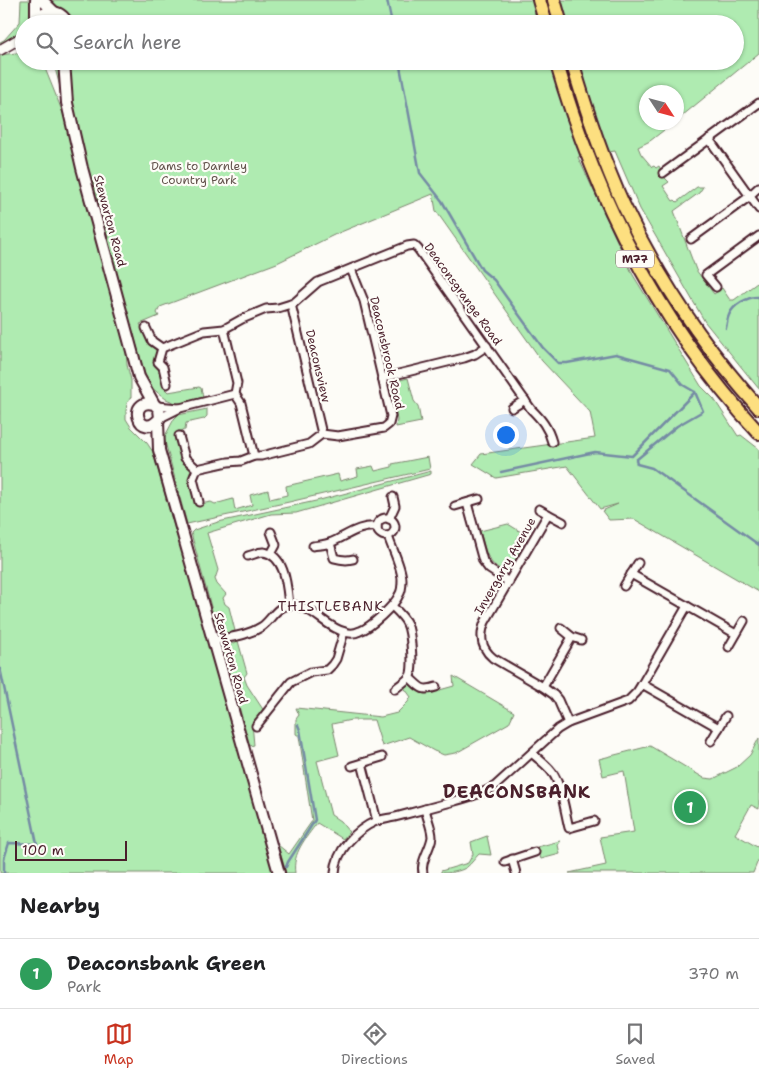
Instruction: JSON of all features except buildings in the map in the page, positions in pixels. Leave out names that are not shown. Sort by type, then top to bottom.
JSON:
[{"type":"highway","points":[[539,0],[543,15]]},
{"type":"highway","points":[[554,0],[558,15]]},
{"type":"highway","name":"M77","points":[[558,70],[587,157],[630,251],[664,310],[685,341],[759,433]]},
{"type":"highway","name":"M77","points":[[574,70],[580,92],[603,155],[649,255],[688,318],[759,408]]},
{"type":"main road","points":[[36,0],[36,15]]},
{"type":"main road","points":[[42,0],[54,12],[61,15]]},
{"type":"main road","points":[[43,15],[54,12]]},
{"type":"main road","name":"Stewarton Road","points":[[64,70],[67,103],[82,168],[139,377],[155,405]]},
{"type":"main road","name":"Stewarton Road","points":[[138,410],[139,377]]},
{"type":"main road","points":[[146,403],[155,405],[159,409],[159,419],[152,425],[145,425],[141,423],[138,417],[138,410],[146,403]]},
{"type":"main road","name":"Stewarton Road","points":[[159,419],[159,450]]},
{"type":"main road","name":"Stewarton Road","points":[[141,423],[159,450],[279,873]]},
{"type":"street","points":[[3,49],[15,42]]},
{"type":"street","points":[[663,173],[759,103]]},
{"type":"street","points":[[709,140],[759,209]]},
{"type":"street","points":[[690,239],[759,187]]},
{"type":"street","points":[[716,287],[706,275],[759,236]]},
{"type":"street","name":"Deaconsgrange Road","points":[[162,348],[204,331],[224,329],[242,319],[266,310],[294,303],[318,282],[407,246],[414,245],[531,409],[542,420],[549,431],[552,442]]},
{"type":"street","name":"Deaconsbrook Road","points":[[322,434],[338,436],[384,428],[389,424],[391,416],[364,301],[351,269]]},
{"type":"street","name":"Deaconsview","points":[[291,304],[322,434]]},
{"type":"street","points":[[146,328],[152,341],[162,348],[158,362],[164,367],[167,384]]},
{"type":"street","points":[[224,329],[236,383],[236,394],[241,403],[254,456]]},
{"type":"street","points":[[382,378],[470,356],[487,346]]},
{"type":"street","points":[[159,419],[180,408],[236,394]]},
{"type":"street","points":[[512,408],[525,400]]},
{"type":"street","points":[[155,405],[180,408]]},
{"type":"street","points":[[197,469],[241,461],[254,456],[309,444],[322,434]]},
{"type":"street","points":[[179,436],[185,458],[197,469]]},
{"type":"street","points":[[197,469],[193,479],[199,502]]},
{"type":"street","points":[[390,519],[395,506],[393,497]]},
{"type":"street","points":[[455,506],[479,499]]},
{"type":"street","points":[[467,503],[483,561],[489,569],[509,582]]},
{"type":"street","points":[[539,508],[548,514]]},
{"type":"street","name":"Invergarry Avenue","points":[[563,522],[548,514],[485,622],[482,630],[482,642],[488,654],[493,658],[554,695],[568,723]]},
{"type":"street","points":[[384,518],[390,519],[395,527],[394,533],[388,536],[380,534],[377,527],[384,518]]},
{"type":"street","points":[[312,546],[330,543],[357,529],[368,526],[377,527]]},
{"type":"street","points":[[271,532],[276,545],[271,554]]},
{"type":"street","points":[[213,641],[243,635],[260,627],[275,612],[289,605],[303,608],[344,632],[360,632],[392,606],[401,593],[402,579],[388,536]]},
{"type":"street","points":[[330,543],[334,558],[347,561],[354,559]]},
{"type":"street","points":[[248,556],[261,552],[271,554],[278,561],[283,570],[289,605]]},
{"type":"street","points":[[624,586],[638,563]]},
{"type":"street","points":[[631,574],[736,634]]},
{"type":"street","points":[[392,606],[407,624],[412,669],[409,677],[395,689]]},
{"type":"street","points":[[335,873],[338,859],[344,847],[352,836],[361,829],[377,821],[488,791],[558,729],[568,723],[628,701],[642,684],[686,606]]},
{"type":"street","points":[[729,647],[744,621]]},
{"type":"street","points":[[561,628],[572,637],[581,640]]},
{"type":"street","points":[[256,726],[291,682],[311,672],[327,670],[332,666],[344,632]]},
{"type":"street","points":[[543,687],[572,637]]},
{"type":"street","points":[[409,677],[421,688],[428,690],[436,687]]},
{"type":"street","points":[[642,684],[719,728]]},
{"type":"street","points":[[711,741],[726,716]]},
{"type":"street","points":[[532,753],[554,775],[569,828]]},
{"type":"street","points":[[352,766],[382,757]]},
{"type":"street","points":[[362,763],[377,821]]},
{"type":"street","points":[[423,873],[422,866],[432,839],[425,809]]},
{"type":"street","points":[[560,831],[594,821]]},
{"type":"street","points":[[516,873],[508,860],[535,852]]},
{"type":"green space","points":[[21,0],[31,0],[30,15],[20,15]]},
{"type":"green space","name":"Dams to Darnley Country Park","points":[[36,0],[759,0],[759,53],[744,65],[744,15],[40,15]]},
{"type":"green space","points":[[15,28],[15,36],[0,44]]},
{"type":"green space","points":[[15,53],[15,70],[46,70],[63,113],[81,174],[126,350],[131,380],[131,397],[127,403],[126,419],[153,452],[177,537],[181,538],[273,873],[0,873],[0,55]]},
{"type":"green space","name":"Dams to Darnley Country Park","points":[[55,70],[738,70],[684,114],[684,85],[639,85],[639,130],[664,130],[650,141],[638,147],[641,154],[652,167],[656,168],[659,166],[660,173],[669,182],[663,186],[673,201],[677,202],[697,187],[703,187],[699,193],[674,211],[696,270],[714,294],[722,288],[730,300],[734,300],[757,283],[759,285],[759,389],[705,322],[640,209],[615,151],[578,157],[633,275],[701,386],[714,399],[738,436],[741,435],[759,449],[759,592],[634,519],[609,520],[602,511],[618,504],[600,509],[567,466],[496,478],[473,464],[481,454],[595,438],[590,412],[542,361],[436,211],[433,194],[336,234],[277,263],[160,307],[157,313],[159,316],[140,324],[150,342],[158,350],[164,388],[168,392],[199,387],[203,397],[178,404],[166,399],[148,385],[129,318],[123,319]]},
{"type":"green space","points":[[408,378],[414,401],[418,406],[421,422],[396,427],[397,420],[390,384]]},
{"type":"green space","points":[[207,409],[207,416],[204,419],[186,423],[185,430],[178,431],[175,434],[181,459],[192,469],[189,483],[193,486],[196,504],[211,502],[215,504],[233,499],[235,510],[252,505],[250,495],[268,490],[270,499],[287,495],[286,486],[338,474],[340,481],[358,476],[357,469],[373,466],[375,471],[392,467],[392,464],[428,457],[430,469],[187,524],[164,438],[178,415]]},
{"type":"green space","points":[[431,471],[431,474],[296,513],[271,514],[207,533],[218,570],[215,579],[226,594],[223,598],[225,604],[229,607],[235,631],[226,633],[217,629],[191,533],[194,530],[218,522],[316,501]]},
{"type":"green space","points":[[508,524],[521,532],[514,546],[520,550],[511,568],[505,571],[494,565],[490,560],[480,531]]},
{"type":"green space","points":[[238,641],[247,673],[244,677],[264,711],[252,723],[254,745],[250,746],[224,653],[227,646]]},
{"type":"green space","points":[[453,676],[514,712],[509,723],[456,753],[444,755],[409,737],[382,746],[374,720],[351,720],[332,724],[339,755],[317,761],[331,815],[340,821],[349,832],[343,839],[317,823],[304,840],[298,852],[295,873],[286,873],[278,845],[289,854],[312,821],[299,736],[296,734],[296,719],[299,715],[296,708],[381,717],[397,713],[408,702],[411,697],[403,686],[405,684],[410,684],[425,694],[454,686]]},
{"type":"green space","points":[[759,738],[759,809],[751,805],[735,834],[759,848],[759,858],[753,873],[569,873],[606,865],[600,837],[634,832],[624,771],[603,776],[599,759],[650,746],[704,778],[713,779],[737,767],[750,755]]},
{"type":"green space","points":[[487,836],[491,855],[479,854],[464,869],[441,873],[441,871],[468,863],[473,854],[471,842]]},
{"type":"green space","points":[[560,841],[558,845],[560,854],[541,859],[537,847]]},
{"type":"waterway","points":[[387,0],[390,15]]},
{"type":"waterway","points":[[401,70],[420,173],[442,201],[482,270],[494,280],[543,348],[558,363],[616,354],[670,369],[683,385],[695,392],[703,411],[677,426],[636,460],[637,464],[652,468],[759,545]]},
{"type":"waterway","points":[[726,328],[728,317],[737,305],[746,300],[759,297]]},
{"type":"waterway","points":[[501,472],[595,452],[632,456],[695,392]]},
{"type":"waterway","points":[[0,668],[37,844],[9,843],[4,859],[4,873]]},
{"type":"waterway","points":[[286,867],[315,820],[298,725]]},
{"type":"place","name":"Deaconsbank Green","points":[[690,807]]},
{"type":"district","name":"THISTLEBANK","points":[[331,606]]},
{"type":"district","name":"DEACONSBANK","points":[[517,792]]}]
